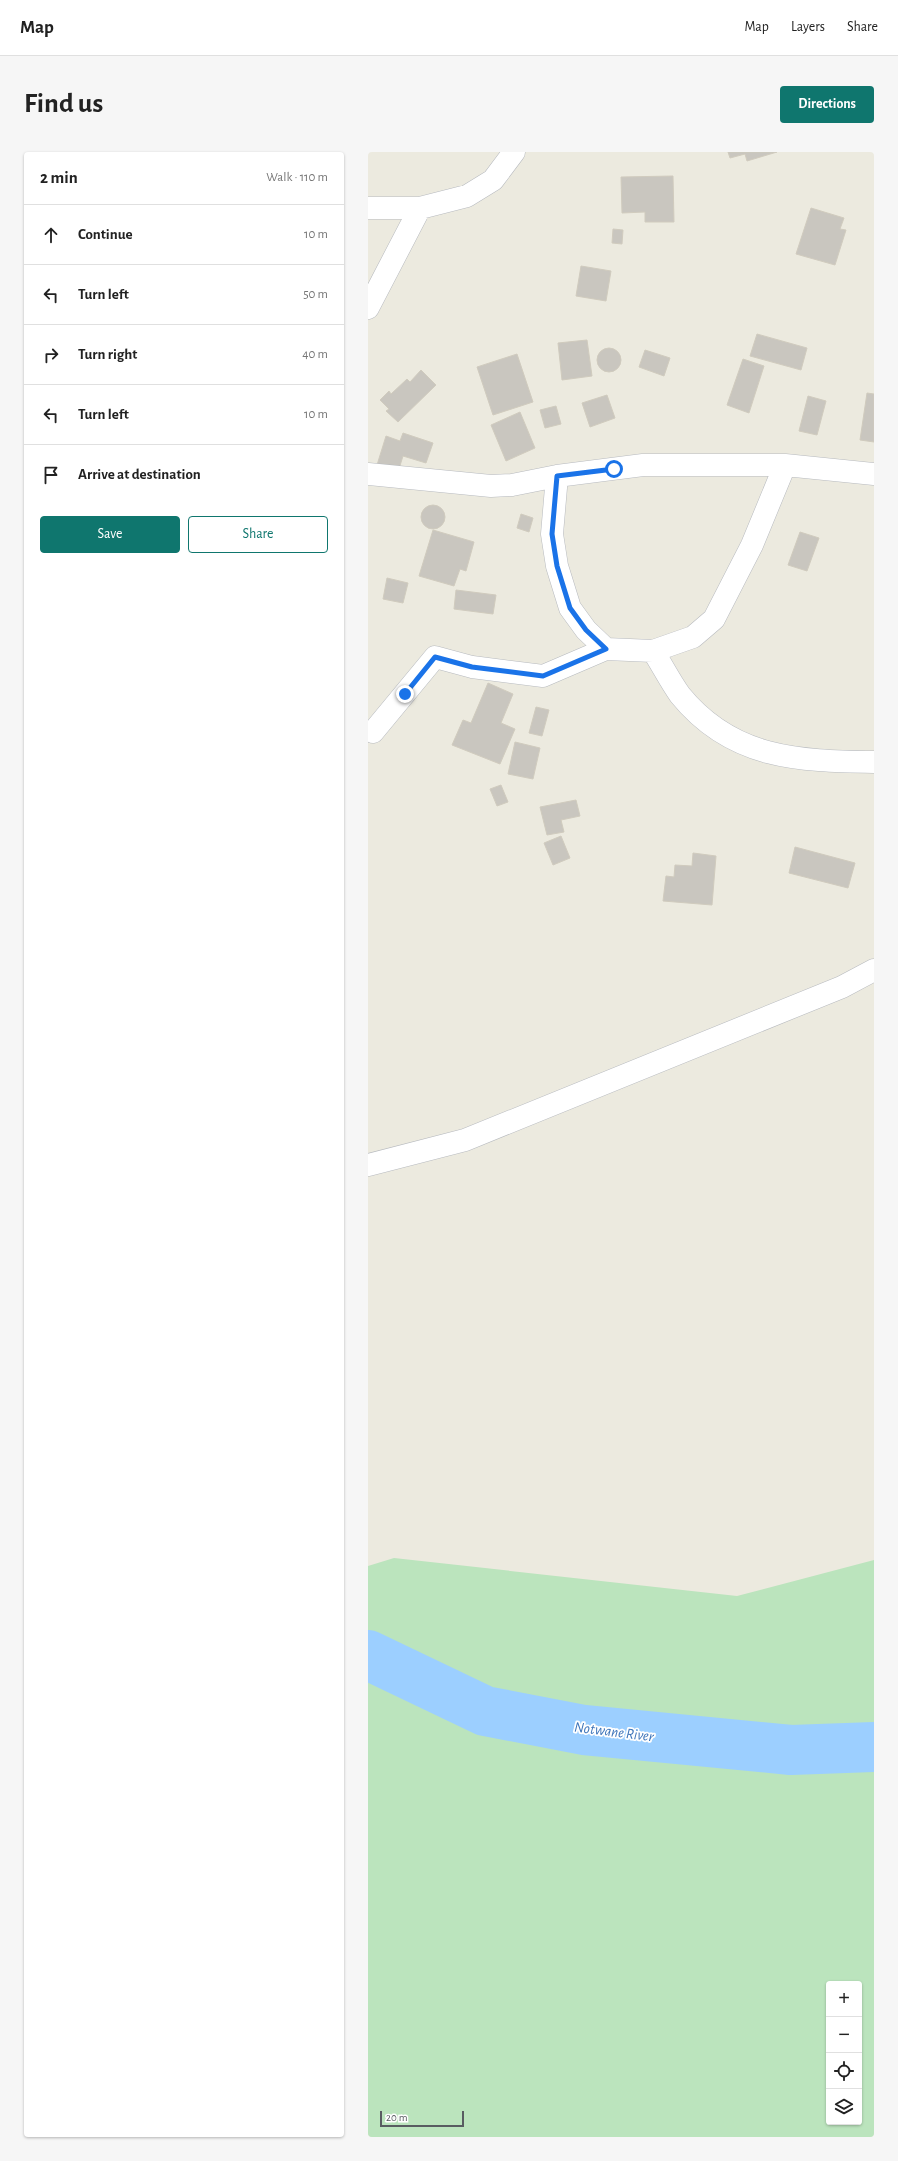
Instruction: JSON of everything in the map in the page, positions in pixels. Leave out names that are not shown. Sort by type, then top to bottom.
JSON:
[{"type":"street","points":[[368,208],[420,208],[467,196],[493,180],[514,152]]},
{"type":"street","points":[[368,308],[420,208]]},
{"type":"street","points":[[368,474],[491,486],[512,485],[557,476],[643,465],[785,465],[874,474]]},
{"type":"street","points":[[373,732],[435,657],[472,667],[543,676],[606,649],[653,651],[693,637],[714,619],[752,545],[785,465]]},
{"type":"street","points":[[557,476],[552,534],[557,566],[570,608],[586,630],[606,649]]},
{"type":"street","points":[[653,651],[680,695],[710,725],[749,748],[796,759],[874,762]]},
{"type":"street","points":[[368,1166],[465,1140],[820,996],[874,970]]},
{"type":"green space","points":[[394,1558],[737,1596],[874,1560],[874,2137],[368,2137],[368,1566]]},
{"type":"building","points":[[728,152],[777,152],[747,161],[745,154],[730,158]]},
{"type":"building","points":[[673,176],[674,222],[645,222],[645,212],[622,213],[621,177]]},
{"type":"building","points":[[811,208],[844,218],[840,229],[846,230],[835,265],[796,254]]},
{"type":"building","points":[[613,229],[623,230],[622,244],[612,243]]},
{"type":"building","points":[[581,266],[611,271],[606,301],[576,296]]},
{"type":"building","points":[[757,334],[807,348],[801,370],[750,356]]},
{"type":"building","points":[[587,340],[592,376],[562,380],[558,343]]},
{"type":"building","points":[[609,348],[614,349],[620,355],[620,365],[614,371],[609,372],[604,371],[598,365],[597,360],[598,355],[604,349]]},
{"type":"building","points":[[645,350],[670,358],[664,376],[639,367]]},
{"type":"building","points":[[517,354],[533,402],[493,415],[477,367]]},
{"type":"building","points":[[743,359],[764,366],[749,413],[727,405]]},
{"type":"building","points":[[421,370],[436,385],[398,422],[386,411],[389,409],[380,400],[389,391],[391,394],[407,379],[410,382]]},
{"type":"building","points":[[867,393],[874,394],[874,442],[860,440]]},
{"type":"building","points":[[607,395],[615,418],[590,427],[582,403]]},
{"type":"building","points":[[808,396],[826,401],[817,435],[799,431]]},
{"type":"building","points":[[556,406],[561,424],[545,428],[540,410]]},
{"type":"building","points":[[520,412],[535,448],[506,461],[491,425]]},
{"type":"building","points":[[403,433],[433,443],[426,463],[403,456],[398,472],[377,465],[386,436],[400,441]]},
{"type":"building","points":[[433,505],[441,509],[445,517],[441,525],[433,529],[425,525],[421,517],[425,509]]},
{"type":"building","points":[[521,514],[533,518],[529,532],[517,528]]},
{"type":"building","points":[[433,530],[474,542],[466,571],[460,569],[454,586],[419,576]]},
{"type":"building","points":[[800,532],[819,538],[807,571],[788,565]]},
{"type":"building","points":[[387,578],[408,583],[403,603],[383,599]]},
{"type":"building","points":[[456,590],[496,595],[493,614],[454,609]]},
{"type":"building","points":[[488,683],[513,694],[501,723],[515,729],[500,764],[452,745],[463,720],[471,723]]},
{"type":"building","points":[[536,707],[549,710],[542,736],[529,733]]},
{"type":"building","points":[[515,742],[540,748],[533,779],[508,774]]},
{"type":"building","points":[[501,785],[508,802],[497,806],[490,789]]},
{"type":"building","points":[[576,800],[580,816],[561,820],[564,832],[547,835],[540,807]]},
{"type":"building","points":[[561,836],[570,858],[553,865],[544,843]]},
{"type":"building","points":[[795,847],[855,863],[848,888],[789,873]]},
{"type":"building","points":[[693,853],[716,856],[712,905],[663,901],[666,876],[674,877],[675,865],[692,866]]},
{"type":"waterway","name":"Notwane River","points":[[368,1655],[485,1711],[584,1730],[791,1750],[874,1747]]},
{"type":"route","points":[[405,694],[435,657],[472,667],[543,676],[606,649],[586,630],[570,608],[557,566],[552,534],[557,476],[614,469]]}]
